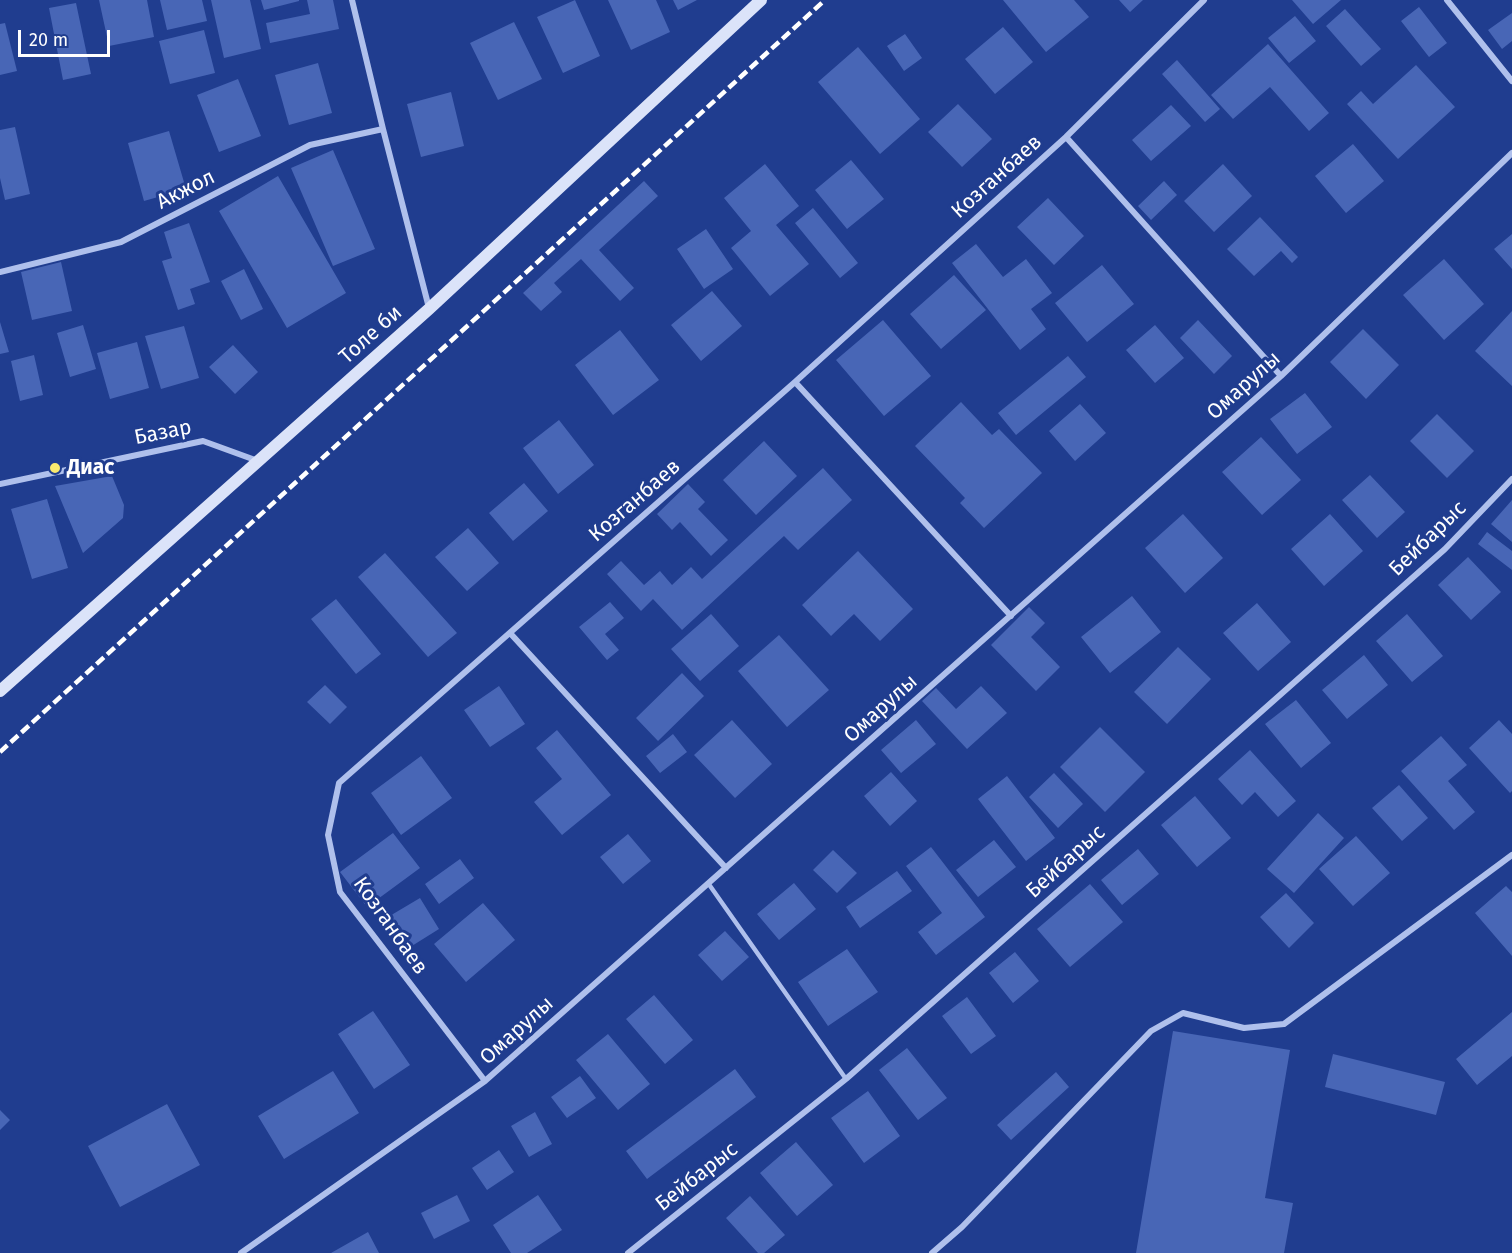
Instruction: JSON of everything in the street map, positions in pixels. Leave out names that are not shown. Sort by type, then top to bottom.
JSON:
[{"type":"main road","name":"Толе би","points":[[0,691],[429,309],[761,0]]},
{"type":"street","points":[[352,0],[382,129],[429,309]]},
{"type":"street","name":"Козганбаев","points":[[485,1082],[340,892],[328,835],[339,783],[795,382],[1066,137],[1204,0]]},
{"type":"street","points":[[1447,0],[1512,81]]},
{"type":"street","name":"Акжол","points":[[0,272],[121,242],[310,145],[382,129]]},
{"type":"street","points":[[1066,137],[1281,376]]},
{"type":"street","name":"Омарулы","points":[[241,1253],[485,1082],[1281,376],[1512,153]]},
{"type":"street","points":[[795,382],[1011,616]]},
{"type":"street","name":"Базар","points":[[0,484],[203,441],[260,461]]},
{"type":"street","name":"Бейбарыс","points":[[628,1253],[846,1079],[1444,549],[1512,479]]},
{"type":"street","points":[[510,633],[726,868]]},
{"type":"street","points":[[932,1253],[962,1227],[1151,1031],[1183,1013],[1244,1028],[1284,1024],[1512,855]]},
{"type":"lane","points":[[708,883],[846,1079]]},
{"type":"building","points":[[99,0],[147,0],[154,37],[109,46]]},
{"type":"building","points":[[160,0],[202,0],[207,21],[167,30]]},
{"type":"building","points":[[211,0],[250,0],[261,49],[224,58]]},
{"type":"building","points":[[261,0],[299,0],[299,1],[264,10]]},
{"type":"building","points":[[307,0],[333,0],[339,29],[270,43],[266,23],[310,14]]},
{"type":"building","points":[[575,0],[600,56],[563,73],[537,17]]},
{"type":"building","points":[[608,0],[656,0],[670,32],[631,50]]},
{"type":"building","points":[[673,0],[697,0],[678,10]]},
{"type":"building","points":[[1003,0],[1074,0],[1089,17],[1046,52]]},
{"type":"building","points":[[1119,0],[1143,0],[1130,12]]},
{"type":"building","points":[[1292,0],[1341,0],[1313,24]]},
{"type":"building","points":[[76,3],[91,74],[63,80],[49,8]]},
{"type":"building","points":[[1419,7],[1447,43],[1429,57],[1401,21]]},
{"type":"building","points":[[1345,9],[1381,49],[1361,66],[1326,26]]},
{"type":"building","points":[[1512,13],[1512,41],[1502,49],[1488,30]]},
{"type":"building","points":[[1295,16],[1316,41],[1289,63],[1268,38]]},
{"type":"building","points":[[514,22],[542,79],[498,100],[470,43]]},
{"type":"building","points":[[5,23],[17,71],[0,75],[0,24]]},
{"type":"building","points":[[1003,27],[1033,62],[995,94],[965,59]]},
{"type":"building","points":[[204,30],[215,73],[170,84],[159,41]]},
{"type":"building","points":[[905,34],[922,58],[904,71],[887,46]]},
{"type":"building","points":[[1268,44],[1329,113],[1309,131],[1270,87],[1233,119],[1211,95]]},
{"type":"building","points":[[858,47],[920,119],[880,154],[818,82]]},
{"type":"building","points":[[1177,60],[1220,109],[1205,122],[1162,74]]},
{"type":"building","points":[[318,63],[332,113],[289,125],[275,75]]},
{"type":"building","points":[[1416,65],[1455,107],[1398,159],[1347,104],[1361,91],[1373,104]]},
{"type":"building","points":[[238,79],[261,136],[219,152],[197,95]]},
{"type":"building","points":[[451,92],[464,146],[421,157],[407,104]]},
{"type":"building","points":[[958,104],[992,139],[962,167],[928,132]]},
{"type":"building","points":[[1171,105],[1191,126],[1151,161],[1132,140]]},
{"type":"building","points":[[15,127],[30,194],[5,200],[0,178],[0,130]]},
{"type":"building","points":[[169,131],[186,189],[144,201],[128,143]]},
{"type":"building","points":[[1353,144],[1384,181],[1346,213],[1315,176]]},
{"type":"building","points":[[333,150],[375,249],[333,266],[291,168]]},
{"type":"building","points":[[851,160],[884,199],[847,229],[815,190]]},
{"type":"building","points":[[765,164],[799,206],[776,225],[809,264],[770,296],[731,248],[751,231],[724,198]]},
{"type":"building","points":[[1223,164],[1252,196],[1214,232],[1184,201]]},
{"type":"building","points":[[278,176],[346,293],[287,328],[219,211]]},
{"type":"building","points":[[644,181],[658,196],[599,250],[634,288],[620,301],[581,259],[554,283],[562,292],[541,311],[523,293]]},
{"type":"building","points":[[1164,181],[1177,195],[1151,220],[1138,206]]},
{"type":"building","points":[[1048,198],[1084,236],[1054,265],[1017,227]]},
{"type":"building","points":[[813,208],[858,263],[840,278],[795,223]]},
{"type":"building","points":[[1260,217],[1298,257],[1292,263],[1281,251],[1254,276],[1227,249]]},
{"type":"building","points":[[189,223],[210,282],[190,289],[195,304],[178,310],[162,261],[172,258],[164,232]]},
{"type":"building","points":[[706,229],[733,269],[704,289],[677,249]]},
{"type":"building","points":[[1512,234],[1512,269],[1494,249]]},
{"type":"building","points":[[976,244],[1003,277],[1026,259],[1052,293],[1031,309],[1046,329],[1020,350],[952,263]]},
{"type":"building","points":[[1444,259],[1484,304],[1444,340],[1403,295]]},
{"type":"building","points":[[61,262],[72,311],[32,320],[21,272]]},
{"type":"building","points":[[1102,265],[1134,304],[1087,342],[1055,303]]},
{"type":"building","points":[[244,269],[263,309],[241,320],[221,281]]},
{"type":"building","points":[[954,275],[986,310],[941,349],[910,314]]},
{"type":"building","points":[[712,291],[742,326],[701,361],[671,325]]},
{"type":"building","points":[[1512,311],[1512,386],[1475,351]]},
{"type":"building","points":[[883,320],[931,376],[884,416],[836,360]]},
{"type":"building","points":[[1198,320],[1232,356],[1214,374],[1180,338]]},
{"type":"building","points":[[0,322],[9,352],[0,354]]},
{"type":"building","points":[[83,325],[96,369],[70,377],[57,333]]},
{"type":"building","points":[[1155,325],[1184,358],[1155,383],[1126,350]]},
{"type":"building","points":[[184,326],[199,378],[161,389],[145,336]]},
{"type":"building","points":[[1363,329],[1399,365],[1366,399],[1330,362]]},
{"type":"building","points":[[620,330],[659,380],[613,415],[575,365]]},
{"type":"building","points":[[137,342],[149,388],[110,399],[97,353]]},
{"type":"building","points":[[233,345],[258,372],[235,394],[209,367]]},
{"type":"building","points":[[34,355],[43,395],[20,401],[11,361]]},
{"type":"building","points":[[1068,356],[1086,377],[1016,435],[998,413]]},
{"type":"building","points":[[1305,393],[1332,427],[1297,454],[1270,419]]},
{"type":"building","points":[[961,402],[992,435],[999,429],[1042,473],[984,528],[960,503],[965,498],[915,446]]},
{"type":"building","points":[[1080,404],[1106,433],[1075,461],[1049,431]]},
{"type":"building","points":[[1437,414],[1474,451],[1447,478],[1410,441]]},
{"type":"building","points":[[559,420],[594,465],[558,494],[523,448]]},
{"type":"building","points":[[1261,437],[1301,480],[1262,515],[1222,472]]},
{"type":"building","points":[[764,441],[797,476],[756,515],[723,480]]},
{"type":"building","points":[[823,468],[852,500],[798,550],[784,536],[682,630],[653,599],[641,611],[607,574],[621,561],[644,585],[660,571],[672,585],[691,567],[702,579]]},
{"type":"building","points":[[1370,475],[1405,512],[1377,538],[1342,500]]},
{"type":"building","points":[[112,476],[124,505],[123,518],[83,553],[55,486]]},
{"type":"building","points":[[524,483],[548,511],[513,541],[489,513]]},
{"type":"building","points":[[688,484],[705,502],[698,509],[728,540],[711,556],[680,522],[672,530],[657,514]]},
{"type":"building","points":[[47,499],[68,568],[32,579],[11,509]]},
{"type":"building","points":[[1512,500],[1512,542],[1491,524]]},
{"type":"building","points":[[1183,514],[1223,558],[1185,593],[1145,548]]},
{"type":"building","points":[[1330,514],[1363,551],[1324,586],[1291,549]]},
{"type":"building","points":[[468,528],[499,563],[467,591],[435,557]]},
{"type":"building","points":[[1487,532],[1512,551],[1512,570],[1478,544]]},
{"type":"building","points":[[858,551],[913,609],[880,641],[854,614],[831,636],[802,605]]},
{"type":"building","points":[[385,553],[457,633],[428,657],[358,577]]},
{"type":"building","points":[[1468,557],[1501,592],[1471,620],[1438,585]]},
{"type":"building","points":[[1132,596],[1161,632],[1110,673],[1081,637]]},
{"type":"building","points":[[336,599],[381,654],[356,674],[311,619]]},
{"type":"building","points":[[610,602],[624,618],[605,634],[619,650],[607,660],[579,627]]},
{"type":"building","points":[[1257,603],[1291,642],[1258,671],[1223,633]]},
{"type":"building","points":[[1029,607],[1045,623],[1031,637],[1060,667],[1036,691],[991,645]]},
{"type":"building","points":[[711,614],[739,646],[700,681],[671,649]]},
{"type":"building","points":[[1407,614],[1443,656],[1412,682],[1376,641]]},
{"type":"building","points":[[779,635],[829,690],[787,727],[738,671]]},
{"type":"building","points":[[1178,647],[1211,679],[1167,724],[1134,692]]},
{"type":"building","points":[[1364,655],[1388,685],[1347,719],[1322,690]]},
{"type":"building","points":[[682,673],[704,696],[658,741],[636,718]]},
{"type":"building","points":[[325,685],[347,707],[330,724],[307,702]]},
{"type":"building","points":[[499,686],[525,724],[490,747],[464,710]]},
{"type":"building","points":[[981,686],[1007,713],[967,749],[922,701],[936,688],[956,709]]},
{"type":"building","points":[[1296,700],[1331,743],[1301,768],[1265,724]]},
{"type":"building","points":[[732,720],[772,764],[735,798],[694,755]]},
{"type":"building","points":[[916,720],[936,744],[901,773],[881,750]]},
{"type":"building","points":[[1499,720],[1512,734],[1512,791],[1510,793],[1469,748]]},
{"type":"building","points":[[1100,727],[1145,772],[1105,812],[1060,767]]},
{"type":"building","points":[[557,730],[611,795],[562,835],[534,802],[562,779],[536,748]]},
{"type":"building","points":[[673,734],[687,752],[660,773],[646,756]]},
{"type":"building","points":[[1441,736],[1467,765],[1448,781],[1475,812],[1454,830],[1401,771]]},
{"type":"building","points":[[1250,750],[1296,801],[1278,817],[1255,792],[1242,805],[1218,779]]},
{"type":"building","points":[[421,756],[452,798],[401,835],[371,793]]},
{"type":"building","points":[[891,772],[917,801],[890,826],[864,796]]},
{"type":"building","points":[[1054,773],[1083,804],[1058,828],[1029,797]]},
{"type":"building","points":[[1007,776],[1055,838],[1026,861],[978,799]]},
{"type":"building","points":[[1399,785],[1428,818],[1402,841],[1372,808]]},
{"type":"building","points":[[1195,796],[1231,838],[1197,867],[1161,825]]},
{"type":"building","points":[[1318,813],[1344,838],[1294,893],[1267,869]]},
{"type":"building","points":[[393,833],[420,868],[367,907],[340,872]]},
{"type":"building","points":[[628,834],[651,861],[623,884],[600,857]]},
{"type":"building","points":[[1356,836],[1390,873],[1353,906],[1319,869]]},
{"type":"building","points":[[994,840],[1016,867],[978,897],[956,870]]},
{"type":"building","points":[[931,847],[985,917],[936,955],[918,932],[942,913],[906,866]]},
{"type":"building","points":[[1138,849],[1159,874],[1122,905],[1101,880]]},
{"type":"building","points":[[833,850],[857,873],[837,893],[813,870]]},
{"type":"building","points":[[460,859],[474,878],[439,904],[425,884]]},
{"type":"building","points":[[897,871],[912,891],[860,928],[846,907]]},
{"type":"building","points":[[794,883],[816,909],[779,940],[757,914]]},
{"type":"building","points":[[1090,884],[1123,922],[1070,967],[1037,929]]},
{"type":"building","points":[[1506,886],[1512,892],[1512,956],[1475,913]]},
{"type":"building","points":[[1286,893],[1314,923],[1289,948],[1260,917]]},
{"type":"building","points":[[420,898],[439,929],[407,949],[388,917]]},
{"type":"building","points":[[483,903],[515,940],[466,982],[434,944]]},
{"type":"building","points":[[725,931],[749,957],[722,981],[698,955]]},
{"type":"building","points":[[847,949],[878,992],[828,1026],[798,982]]},
{"type":"building","points":[[1015,952],[1039,981],[1013,1003],[989,973]]},
{"type":"building","points":[[654,995],[693,1040],[665,1064],[626,1019]]},
{"type":"building","points":[[967,997],[996,1036],[971,1054],[942,1016]]},
{"type":"building","points":[[373,1011],[410,1065],[374,1089],[338,1034]]},
{"type":"building","points":[[1512,1012],[1512,1056],[1477,1085],[1456,1059]]},
{"type":"building","points":[[1173,1031],[1290,1050],[1265,1198],[1293,1203],[1284,1253],[1136,1253]]},
{"type":"building","points":[[608,1034],[650,1084],[618,1110],[576,1060]]},
{"type":"building","points":[[907,1048],[947,1098],[918,1120],[879,1070]]},
{"type":"building","points":[[1333,1054],[1445,1082],[1436,1115],[1325,1087]]},
{"type":"building","points":[[735,1069],[756,1097],[647,1179],[626,1151]]},
{"type":"building","points":[[333,1071],[359,1113],[284,1159],[258,1116]]},
{"type":"building","points":[[1056,1072],[1069,1087],[1011,1140],[997,1125]]},
{"type":"building","points":[[580,1076],[596,1098],[567,1118],[551,1097]]},
{"type":"building","points":[[868,1091],[900,1136],[864,1163],[831,1118]]},
{"type":"building","points":[[167,1104],[200,1165],[120,1207],[88,1146]]},
{"type":"building","points":[[0,1110],[10,1120],[0,1130]]},
{"type":"building","points":[[535,1112],[552,1144],[529,1157],[511,1126]]},
{"type":"building","points":[[796,1142],[833,1185],[797,1216],[760,1173]]},
{"type":"building","points":[[499,1150],[514,1172],[487,1190],[472,1168]]},
{"type":"building","points":[[457,1195],[470,1221],[434,1239],[421,1213]]},
{"type":"building","points":[[538,1195],[562,1230],[527,1253],[511,1253],[493,1225]]},
{"type":"building","points":[[750,1196],[785,1235],[764,1253],[758,1253],[726,1218]]},
{"type":"building","points":[[368,1232],[379,1253],[331,1253]]},
{"type":"railway","points":[[0,752],[825,0]]},
{"type":"place","name":"Диас","points":[[55,468]]}]
